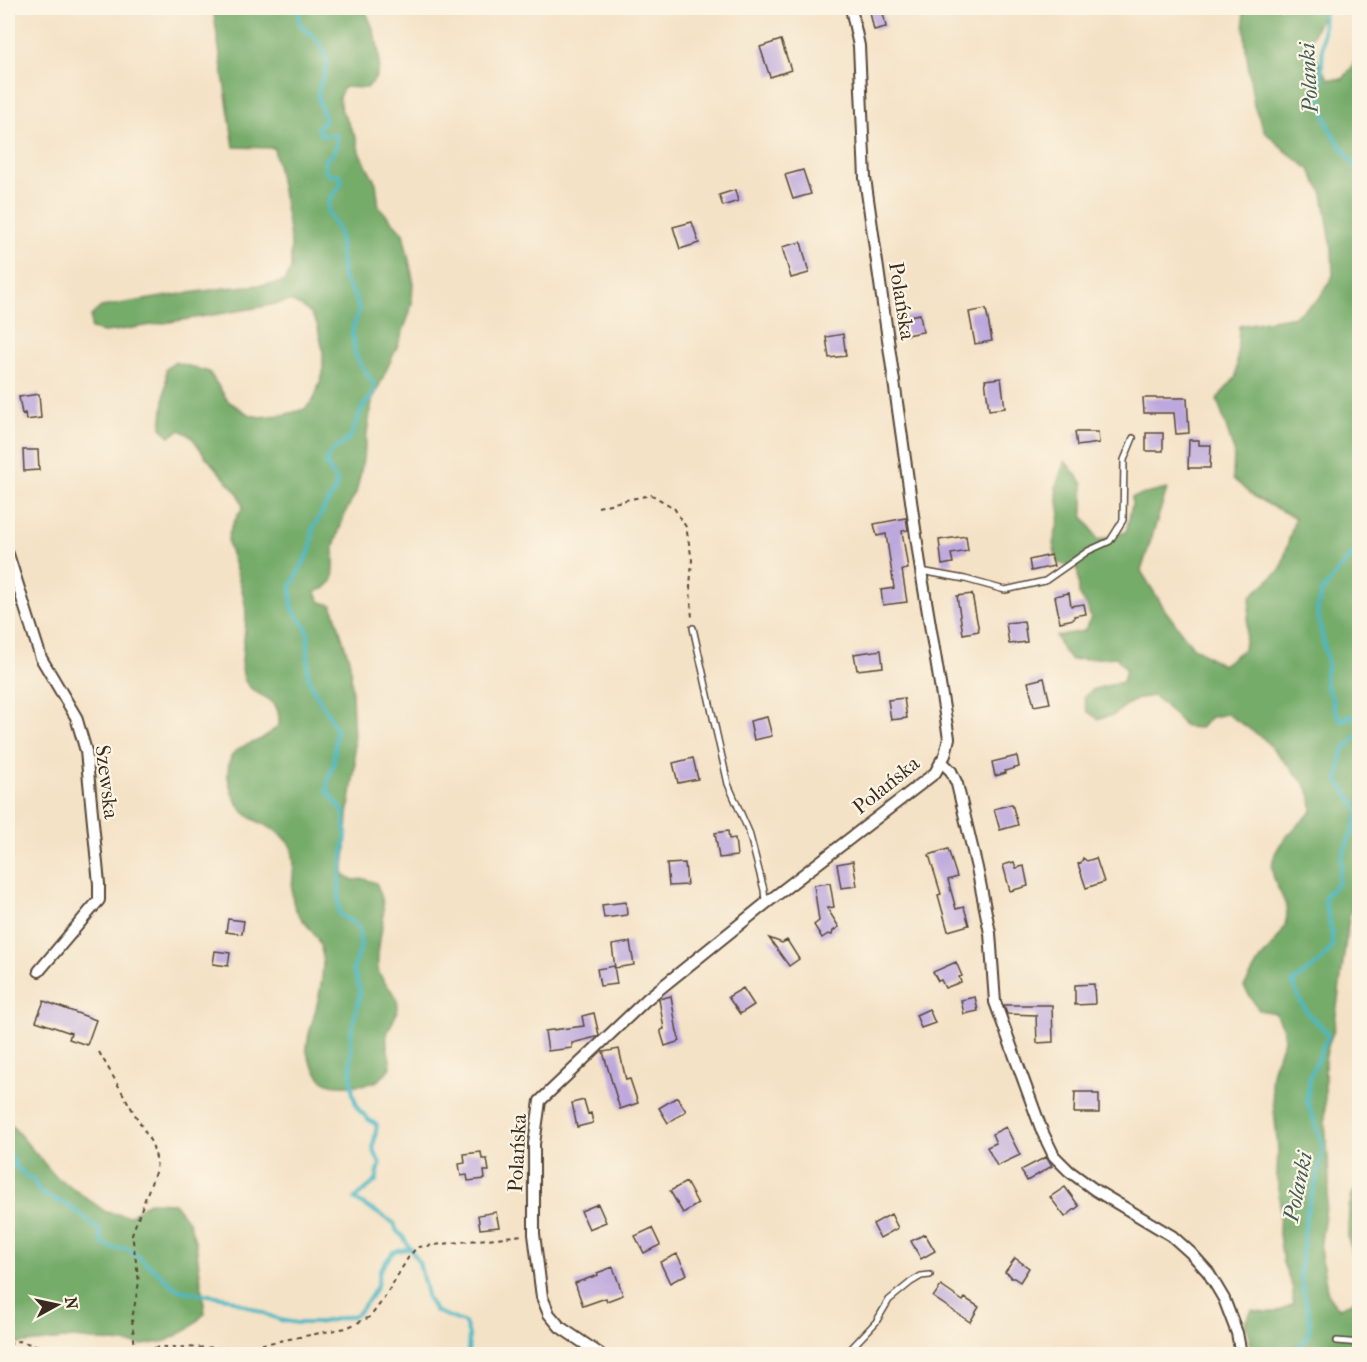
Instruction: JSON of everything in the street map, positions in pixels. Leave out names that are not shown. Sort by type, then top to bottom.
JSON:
[{"type":"street","name":"Polańska","points":[[600,1354],[560,1327],[549,1314],[542,1297],[534,1234],[534,1144],[540,1101],[647,999],[765,904],[935,773],[945,755],[948,738],[921,571],[865,178],[859,46],[851,8]]},
{"type":"street","name":"Szewska","points":[[8,554],[41,658],[76,717],[86,751],[99,884],[99,900],[39,971]]},
{"type":"street","points":[[941,762],[951,771],[957,784],[978,868],[990,933],[995,1002],[1042,1131],[1054,1155],[1069,1171],[1095,1190],[1172,1236],[1191,1253],[1208,1272],[1224,1299],[1237,1334],[1240,1354]]},
{"type":"lane","points":[[921,571],[965,579],[1005,590],[1044,580],[1088,551],[1110,541],[1123,520],[1124,460],[1133,438]]},
{"type":"lane","points":[[693,628],[728,784],[749,832],[764,890],[765,904]]},
{"type":"lane","points":[[846,1354],[876,1322],[889,1300],[911,1282],[921,1276],[930,1275]]},
{"type":"lane","points":[[1337,1341],[1359,1343]]},
{"type":"path","points":[[598,507],[652,495],[674,508],[686,527],[692,560],[690,587],[693,628]]},
{"type":"path","points":[[99,1052],[152,1144],[157,1161],[156,1170],[132,1234],[138,1282],[132,1319],[135,1349]]},
{"type":"path","points":[[100,1354],[164,1347],[243,1348],[346,1328],[370,1317],[417,1247],[534,1234]]},
{"type":"path","points":[[8,1345],[18,1341],[66,1354]]},
{"type":"green space","points":[[213,8],[364,8],[377,42],[378,69],[375,78],[367,88],[344,87],[339,97],[341,109],[357,140],[359,152],[376,183],[379,207],[403,233],[413,279],[409,315],[372,401],[356,493],[345,513],[334,546],[333,580],[325,588],[315,592],[321,602],[332,605],[351,671],[355,766],[343,874],[353,880],[365,879],[376,883],[381,894],[383,915],[378,969],[398,1005],[398,1010],[388,1030],[387,1047],[391,1067],[380,1079],[366,1084],[329,1084],[317,1074],[310,1060],[307,1043],[322,976],[321,947],[293,902],[294,863],[288,841],[245,813],[232,793],[229,782],[231,756],[238,749],[264,737],[279,725],[279,714],[276,707],[267,698],[255,692],[245,681],[243,675],[246,610],[228,540],[243,507],[239,495],[191,436],[180,430],[170,436],[161,428],[166,369],[175,362],[209,372],[228,401],[248,414],[259,417],[283,415],[305,409],[314,399],[323,374],[323,350],[317,324],[311,314],[290,301],[115,331],[103,332],[91,329],[91,316],[101,307],[225,288],[274,284],[285,281],[291,269],[291,244],[274,148],[234,147]]},
{"type":"green space","points":[[1243,8],[1328,8],[1316,27],[1312,43],[1320,65],[1329,79],[1343,79],[1352,67],[1357,54],[1360,53],[1360,606],[1358,611],[1360,619],[1360,886],[1349,917],[1334,1030],[1325,1061],[1325,1124],[1329,1186],[1320,1249],[1328,1296],[1339,1308],[1352,1303],[1359,1290],[1359,1349],[1318,1350],[1305,1354],[1253,1354],[1245,1322],[1252,1310],[1273,1312],[1293,1304],[1293,1289],[1283,1263],[1279,1234],[1278,1149],[1271,1079],[1284,1040],[1282,1025],[1275,1013],[1259,1010],[1244,987],[1285,925],[1287,914],[1285,905],[1272,869],[1274,858],[1283,841],[1312,811],[1311,796],[1304,783],[1263,738],[1227,714],[1211,717],[1200,728],[1186,727],[1154,696],[1140,698],[1126,705],[1114,715],[1098,719],[1087,711],[1084,697],[1094,689],[1123,682],[1126,669],[1116,657],[1071,660],[1062,649],[1056,636],[1084,631],[1091,619],[1087,606],[1079,594],[1078,569],[1058,563],[1053,544],[1060,515],[1056,487],[1065,461],[1083,484],[1083,515],[1098,540],[1126,532],[1132,497],[1167,489],[1141,571],[1165,610],[1192,646],[1222,665],[1244,649],[1251,596],[1281,569],[1295,518],[1256,498],[1233,479],[1234,451],[1217,399],[1236,377],[1239,326],[1295,316],[1318,300],[1333,276],[1332,249],[1323,194],[1309,169],[1265,132],[1254,106]]},
{"type":"green space","points":[[8,1121],[54,1175],[106,1212],[129,1216],[149,1202],[174,1203],[189,1222],[196,1244],[205,1313],[189,1329],[166,1341],[143,1345],[73,1338],[8,1345]]},
{"type":"green space","points":[[1359,1183],[1359,1290],[1356,1263],[1348,1236],[1349,1208],[1352,1195]]},
{"type":"building","points":[[869,8],[882,8],[886,27],[874,30]]},
{"type":"building","points":[[781,40],[791,70],[770,77],[760,47]]},
{"type":"building","points":[[803,170],[811,194],[793,199],[785,175]]},
{"type":"building","points":[[735,190],[738,201],[723,206],[719,195]]},
{"type":"building","points":[[692,222],[699,243],[680,249],[673,227]]},
{"type":"building","points":[[801,242],[809,273],[791,278],[782,247]]},
{"type":"building","points":[[986,309],[992,341],[975,344],[969,312]]},
{"type":"building","points":[[920,314],[923,332],[906,335],[904,317]]},
{"type":"building","points":[[843,334],[846,356],[829,358],[826,337]]},
{"type":"building","points":[[1001,378],[1005,408],[989,410],[985,380]]},
{"type":"building","points":[[39,394],[41,418],[26,420],[25,413],[22,414],[19,397]]},
{"type":"building","points":[[1143,398],[1187,398],[1189,433],[1176,434],[1174,413],[1144,413]]},
{"type":"building","points":[[1075,432],[1098,432],[1099,443],[1077,446]]},
{"type":"building","points":[[1146,433],[1163,433],[1163,451],[1146,451]]},
{"type":"building","points":[[1189,440],[1199,440],[1199,445],[1211,445],[1210,468],[1188,468]]},
{"type":"building","points":[[23,450],[38,450],[39,470],[24,471]]},
{"type":"building","points":[[906,518],[908,530],[902,531],[908,569],[902,570],[907,602],[883,605],[881,590],[894,588],[886,534],[877,536],[874,524]]},
{"type":"building","points":[[966,536],[968,551],[951,554],[953,563],[942,565],[939,540]]},
{"type":"building","points":[[1051,555],[1054,566],[1031,571],[1029,560]]},
{"type":"building","points":[[1069,593],[1071,606],[1084,604],[1086,614],[1060,622],[1055,596]]},
{"type":"building","points":[[972,594],[979,631],[963,634],[957,596]]},
{"type":"building","points":[[1024,621],[1027,642],[1009,644],[1006,623]]},
{"type":"building","points":[[881,650],[883,667],[857,670],[854,654]]},
{"type":"building","points":[[1044,678],[1050,703],[1034,706],[1028,682]]},
{"type":"building","points":[[904,698],[907,718],[891,720],[888,700]]},
{"type":"building","points":[[767,717],[772,736],[754,740],[750,721]]},
{"type":"building","points":[[1017,756],[1019,767],[995,776],[992,762]]},
{"type":"building","points":[[693,758],[698,779],[678,783],[673,763]]},
{"type":"building","points":[[1012,804],[1018,825],[1000,830],[994,809]]},
{"type":"building","points":[[728,831],[729,839],[735,838],[737,856],[719,858],[715,833]]},
{"type":"building","points":[[948,849],[957,877],[948,880],[956,909],[964,907],[969,925],[948,931],[938,895],[941,894],[929,855]]},
{"type":"building","points":[[1083,858],[1087,861],[1096,858],[1104,882],[1086,888],[1078,864]]},
{"type":"building","points":[[853,861],[857,886],[841,888],[837,864]]},
{"type":"building","points":[[1014,862],[1016,868],[1024,866],[1028,886],[1010,891],[1003,865]]},
{"type":"building","points":[[685,863],[687,885],[669,886],[667,864]]},
{"type":"building","points":[[830,883],[834,907],[827,908],[839,927],[833,931],[832,935],[828,934],[822,938],[814,925],[819,921],[814,885]]},
{"type":"building","points":[[626,902],[627,915],[604,918],[602,905]]},
{"type":"building","points":[[228,919],[244,921],[242,934],[226,932]]},
{"type":"building","points":[[769,938],[782,943],[787,940],[799,959],[789,966]]},
{"type":"building","points":[[630,942],[634,965],[615,968],[612,945]]},
{"type":"building","points":[[215,951],[230,953],[228,966],[213,964]]},
{"type":"building","points":[[956,962],[962,976],[959,977],[961,982],[945,988],[933,972]]},
{"type":"building","points":[[614,966],[617,984],[600,986],[597,969]]},
{"type":"building","points":[[1094,984],[1095,1004],[1075,1005],[1075,985]]},
{"type":"building","points":[[743,988],[754,1005],[740,1014],[728,997]]},
{"type":"building","points":[[671,996],[680,1041],[665,1046],[661,1033],[664,1029],[659,999]]},
{"type":"building","points":[[975,997],[978,1011],[964,1014],[961,1000]]},
{"type":"building","points":[[44,1001],[96,1020],[87,1045],[69,1039],[71,1033],[36,1021]]},
{"type":"building","points":[[1004,1005],[1052,1005],[1053,1042],[1037,1043],[1036,1015],[1007,1014]]},
{"type":"building","points":[[929,1009],[935,1023],[921,1028],[916,1015]]},
{"type":"building","points":[[594,1013],[599,1035],[572,1043],[572,1048],[548,1051],[545,1031],[584,1026],[582,1016]]},
{"type":"building","points":[[619,1049],[626,1080],[630,1079],[638,1103],[620,1109],[603,1052]]},
{"type":"building","points":[[1075,1092],[1099,1094],[1099,1113],[1074,1113]]},
{"type":"building","points":[[677,1097],[686,1111],[668,1123],[659,1108]]},
{"type":"building","points":[[584,1100],[593,1123],[577,1127],[572,1103]]},
{"type":"building","points":[[1006,1127],[1020,1155],[997,1166],[987,1147],[996,1143],[992,1134]]},
{"type":"building","points":[[481,1152],[482,1159],[487,1159],[489,1171],[484,1171],[485,1179],[468,1181],[467,1175],[461,1176],[459,1164],[465,1163],[464,1154]]},
{"type":"building","points":[[1046,1157],[1052,1166],[1027,1181],[1021,1170]]},
{"type":"building","points":[[686,1182],[698,1204],[683,1213],[670,1191]]},
{"type":"building","points":[[1065,1187],[1079,1206],[1065,1217],[1050,1197]]},
{"type":"building","points":[[598,1204],[606,1222],[589,1229],[581,1211]]},
{"type":"building","points":[[496,1212],[499,1227],[480,1229],[478,1215]]},
{"type":"building","points":[[891,1214],[898,1228],[880,1238],[873,1224]]},
{"type":"building","points":[[652,1228],[660,1245],[644,1253],[635,1236]]},
{"type":"building","points":[[925,1234],[935,1251],[921,1259],[911,1241]]},
{"type":"building","points":[[677,1254],[687,1274],[670,1283],[660,1262]]},
{"type":"building","points":[[1015,1258],[1029,1268],[1020,1282],[1005,1272]]},
{"type":"building","points":[[613,1267],[623,1295],[583,1306],[575,1283]]},
{"type":"building","points":[[941,1286],[963,1301],[965,1298],[979,1307],[970,1322],[933,1297]]},
{"type":"waterway","points":[[303,8],[299,15],[300,24],[320,44],[327,60],[318,94],[324,121],[318,127],[321,135],[336,135],[337,143],[332,155],[325,160],[325,170],[331,176],[338,174],[341,176],[341,184],[329,201],[328,212],[339,232],[343,278],[356,298],[359,310],[352,331],[356,357],[375,386],[350,438],[329,454],[326,464],[337,481],[335,490],[313,528],[311,549],[291,586],[292,608],[306,627],[308,635],[308,678],[336,731],[334,762],[328,779],[327,791],[344,812],[346,835],[339,885],[339,914],[355,924],[359,930],[361,947],[353,969],[360,991],[351,1033],[351,1076],[353,1095],[358,1109],[377,1125],[373,1148],[380,1164],[376,1181],[354,1199],[394,1223],[419,1262],[428,1299],[435,1311],[465,1323],[469,1335],[468,1354]]},
{"type":"waterway","name":"Polanki","points":[[1324,8],[1321,91],[1323,107],[1329,128],[1360,174]]},
{"type":"waterway","name":"Polanki","points":[[1360,544],[1321,593],[1317,610],[1328,665],[1325,676],[1326,686],[1335,710],[1341,720],[1352,716],[1360,721]]},
{"type":"waterway","name":"Polanki","points":[[1360,732],[1343,751],[1338,781],[1360,811]]},
{"type":"waterway","name":"Polanki","points":[[1292,1354],[1308,1337],[1310,1321],[1300,1273],[1307,1209],[1317,1179],[1323,1145],[1307,1101],[1310,1077],[1328,1036],[1303,1006],[1293,982],[1318,964],[1332,947],[1332,931],[1325,904],[1326,895],[1338,883],[1342,857],[1360,813]]},
{"type":"waterway","points":[[8,1149],[16,1166],[26,1176],[33,1179],[40,1193],[66,1204],[80,1214],[99,1230],[103,1244],[114,1249],[127,1248],[174,1287],[183,1291],[228,1298],[280,1320],[317,1323],[356,1315],[370,1298],[377,1286],[380,1270],[393,1252],[411,1248]]}]
